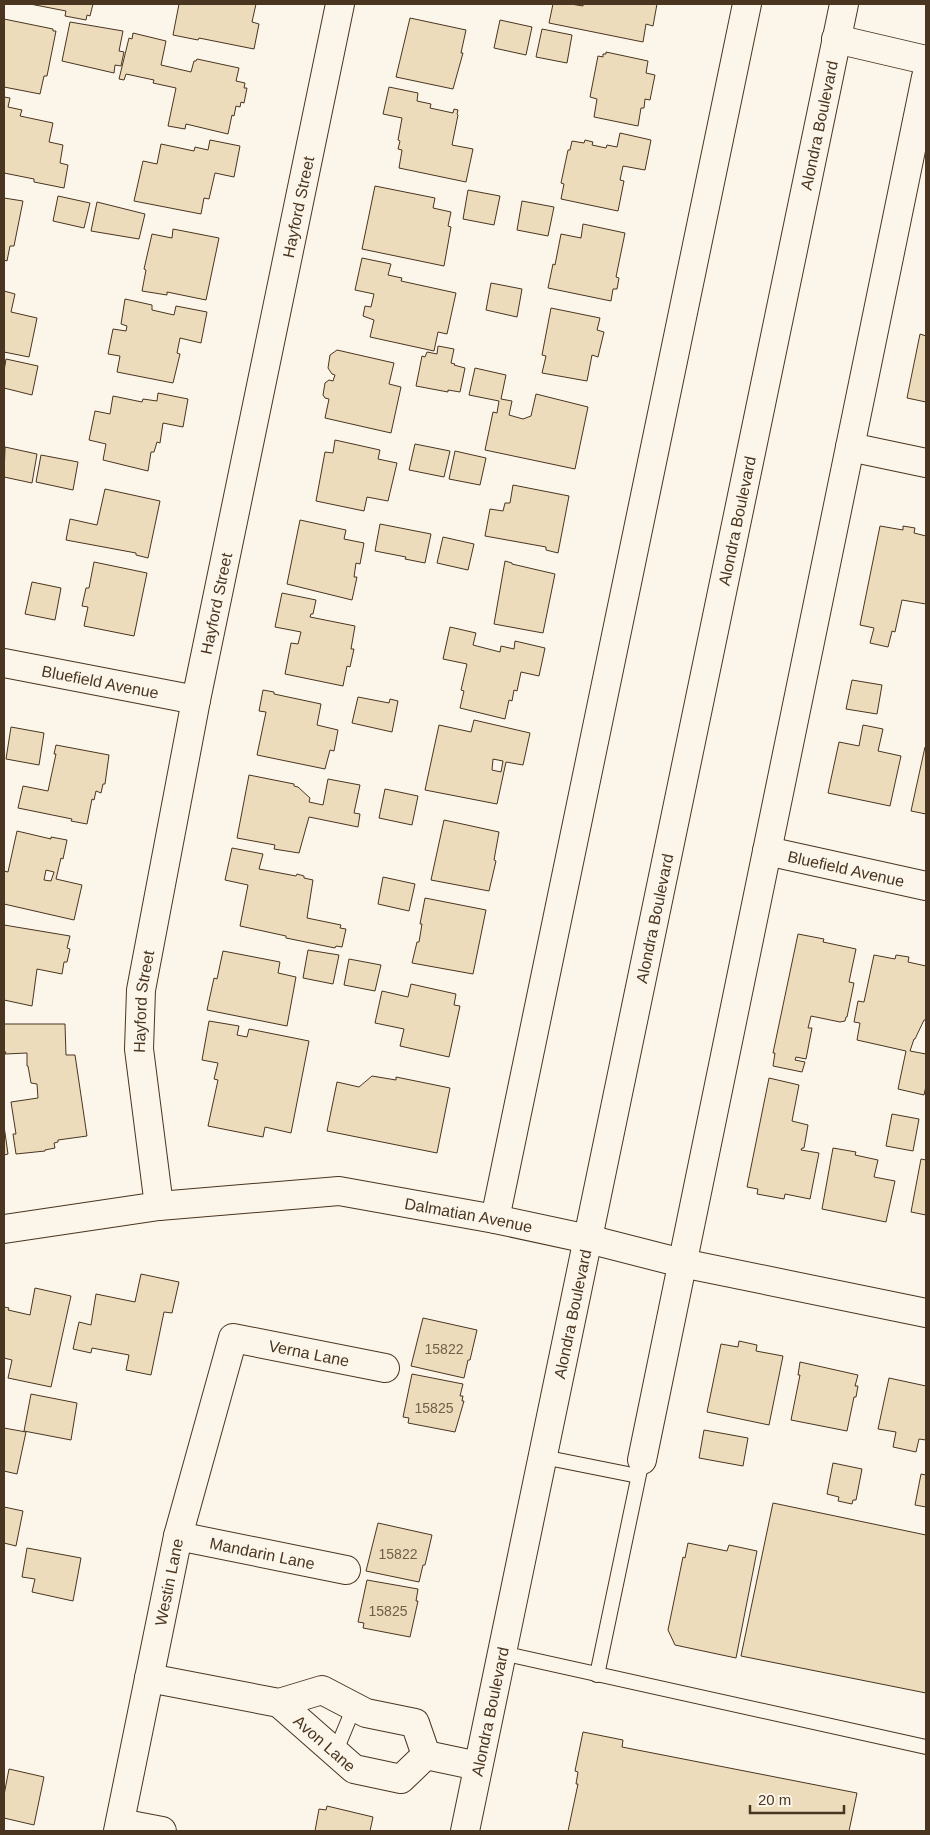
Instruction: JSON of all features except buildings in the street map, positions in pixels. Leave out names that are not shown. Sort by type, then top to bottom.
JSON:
[{"type":"street","name":"Hayford Street","points":[[159,1206],[139,1050],[141,990],[196,700],[340,4]]},
{"type":"street","points":[[495,1219],[747,4]]},
{"type":"street","name":"Alondra Boulevard","points":[[465,1831],[844,4]]},
{"type":"street","points":[[836,39],[926,60]]},
{"type":"street","points":[[640,1468],[926,77]]},
{"type":"street","points":[[850,447],[926,463]]},
{"type":"street","name":"Bluefield Avenue","points":[[4,664],[196,700]]},
{"type":"street","name":"Bluefield Avenue","points":[[767,851],[926,886]]},
{"type":"street","name":"Dalmatian Avenue","points":[[4,1229],[159,1206],[339,1191],[495,1219],[588,1239],[682,1263],[926,1313]]},
{"type":"street","name":"Verna Lane","points":[[233,1338],[385,1368]]},
{"type":"street","name":"Westin Lane","points":[[119,1827],[178,1536],[233,1338]]},
{"type":"street","name":"Mandarin Lane","points":[[178,1536],[346,1570]]},
{"type":"street","name":"Avon Lane","points":[[150,1678],[279,1703],[322,1690],[366,1713],[415,1723],[426,1755],[401,1779],[354,1770],[279,1703]]},
{"type":"street","points":[[426,1755],[478,1766]]},
{"type":"street","points":[[119,1827],[162,1831]]},
{"type":"lane","points":[[542,1457],[640,1468],[597,1674]]},
{"type":"lane","points":[[502,1653],[926,1747]]},
{"type":"lane","points":[[335,1753],[354,1707]]}]
